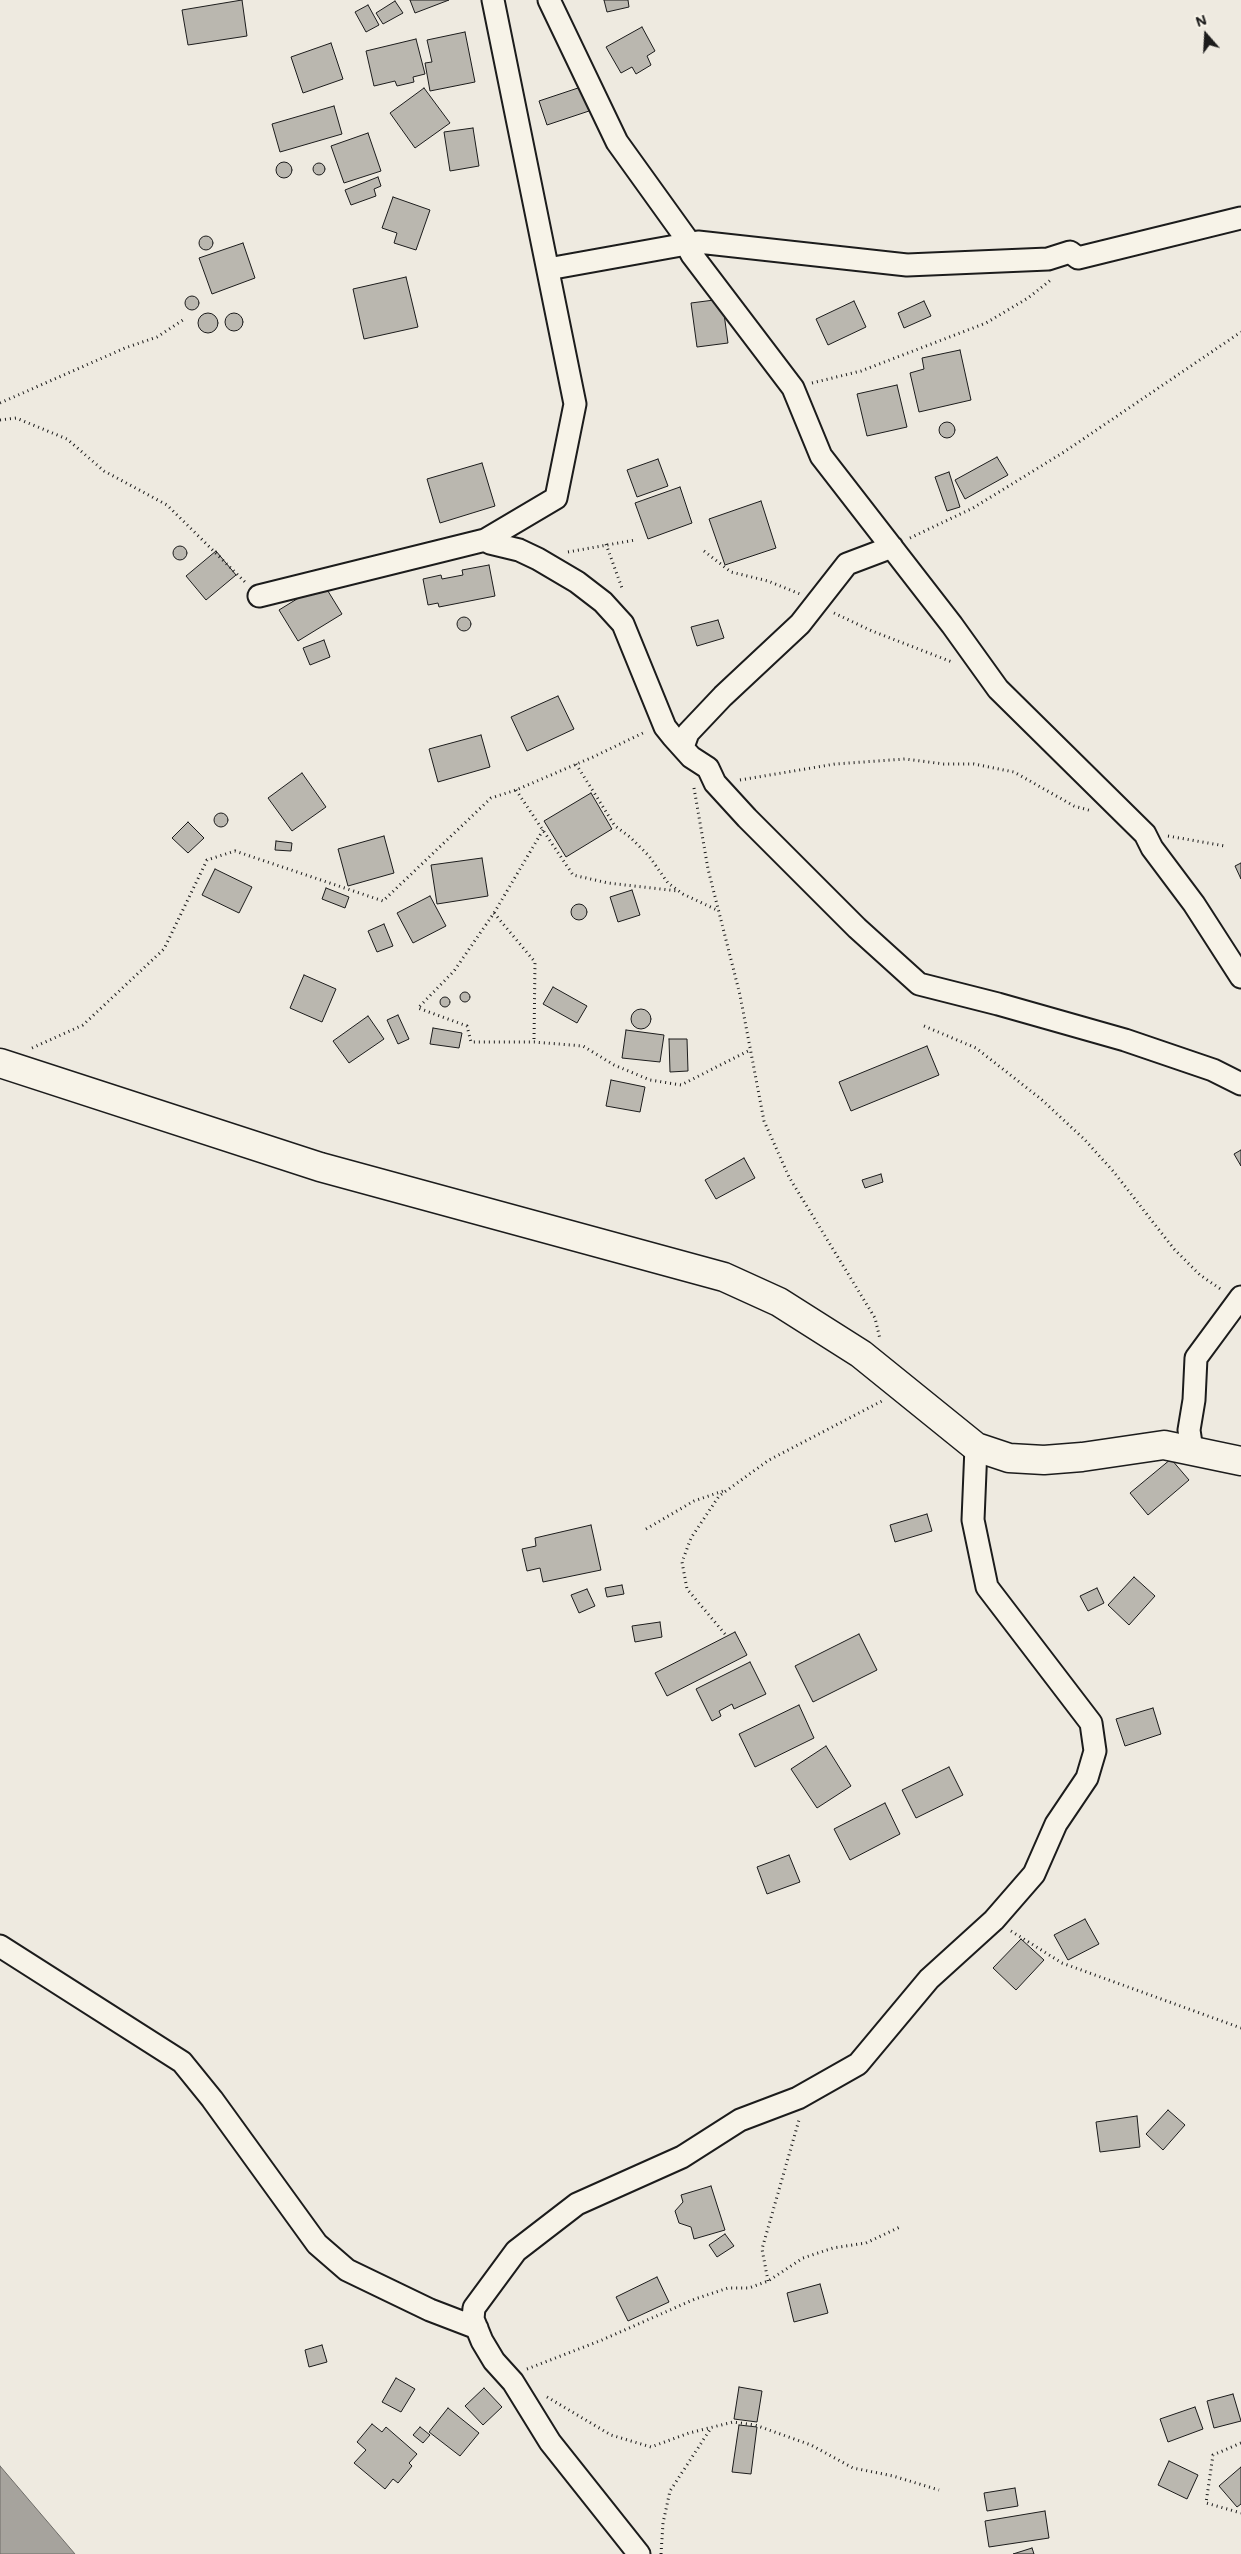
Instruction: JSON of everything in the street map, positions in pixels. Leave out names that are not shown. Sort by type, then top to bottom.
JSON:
[{"type":"street","points":[[259,596],[485,540],[556,498],[575,404],[492,0]]},
{"type":"street","points":[[549,0],[617,142],[686,238],[686,244],[792,388],[821,456],[952,625],[998,690],[1139,828],[1194,904],[1241,977]]},
{"type":"street","points":[[548,269],[676,248],[698,242],[907,264],[1048,259],[1070,252],[1078,258],[1241,218]]},
{"type":"street","points":[[485,540],[519,550],[538,559],[577,582],[604,602],[623,624],[665,727],[687,752],[708,768],[715,783],[857,928],[919,984],[1125,1040],[1213,1070],[1241,1084]]},
{"type":"street","points":[[687,752],[688,733],[723,696],[800,624],[847,564],[892,547]]},
{"type":"street","points":[[0,1063],[320,1166],[724,1277],[779,1302],[861,1354],[976,1447],[1009,1458],[1044,1460],[1164,1445],[1241,1461]]},
{"type":"street","points":[[1192,1450],[1189,1430],[1194,1400],[1196,1358],[1239,1299]]},
{"type":"street","points":[[639,2554],[550,2442],[507,2376],[494,2361],[482,2341],[473,2319],[474,2308],[516,2251],[577,2204],[682,2157],[740,2120],[798,2098],[858,2064],[929,1979],[994,1920],[1034,1874],[1056,1824],[1087,1778],[1095,1751],[1091,1723],[987,1587],[973,1520],[976,1447]]},
{"type":"street","points":[[0,1946],[182,2062],[212,2099],[316,2244],[347,2270],[430,2310],[477,2328]]},
{"type":"path","points":[[792,388],[861,371],[986,323],[1028,298],[1053,278]]},
{"type":"path","points":[[0,403],[117,351],[157,337],[184,320]]},
{"type":"path","points":[[892,547],[973,508],[1056,457],[1241,332]]},
{"type":"path","points":[[0,420],[16,418],[67,439],[104,471],[167,505],[259,596]]},
{"type":"path","points":[[538,559],[606,544],[635,540]]},
{"type":"path","points":[[606,544],[623,594],[623,624]]},
{"type":"path","points":[[704,551],[731,572],[768,581],[818,602],[842,618],[954,662]]},
{"type":"path","points":[[25,1051],[83,1025],[164,949],[207,860],[234,851],[383,902],[491,798],[516,790],[576,764],[643,732],[665,727]]},
{"type":"path","points":[[687,752],[704,852],[740,995],[764,1121],[789,1177],[875,1318],[881,1343]]},
{"type":"path","points":[[715,783],[855,763],[905,759],[944,764],[974,764],[1014,772],[1074,806],[1139,828],[1225,846]]},
{"type":"path","points":[[576,764],[615,826],[630,837],[679,891],[719,912]]},
{"type":"path","points":[[516,790],[573,875],[608,883],[679,891]]},
{"type":"path","points":[[543,830],[494,912],[454,971],[418,1008],[467,1026],[471,1042],[534,1042],[583,1046],[614,1065],[650,1080],[681,1085],[750,1050]]},
{"type":"path","points":[[494,912],[535,962],[534,1042]]},
{"type":"path","points":[[924,1026],[976,1048],[1041,1099],[1113,1171],[1174,1249],[1200,1275],[1239,1299]]},
{"type":"path","points":[[725,1634],[687,1589],[682,1562],[691,1538],[719,1496],[769,1460],[905,1389]]},
{"type":"path","points":[[646,1529],[694,1501],[728,1490]]},
{"type":"path","points":[[994,1920],[1062,1963],[1241,2028]]},
{"type":"path","points":[[768,2281],[762,2249],[798,2127],[802,2109],[798,2098]]},
{"type":"path","points":[[507,2376],[602,2340],[695,2299],[728,2288],[749,2288],[768,2281],[803,2258],[833,2248],[866,2243],[902,2226]]},
{"type":"path","points":[[540,2393],[611,2435],[651,2447],[711,2427],[733,2422],[755,2425],[811,2445],[853,2468],[901,2478],[939,2490]]},
{"type":"path","points":[[661,2554],[663,2523],[670,2491],[711,2427]]},
{"type":"path","points":[[1241,2443],[1213,2455],[1206,2503],[1241,2513]]},
{"type":"shaded area","points":[[0,2466],[75,2554],[0,2554]]},
{"type":"building","points":[[242,0],[247,36],[188,45],[182,10]]},
{"type":"building","points":[[410,0],[449,0],[415,13]]},
{"type":"building","points":[[604,0],[628,0],[629,7],[607,12]]},
{"type":"building","points":[[395,1],[403,13],[383,24],[376,13]]},
{"type":"building","points":[[368,5],[379,25],[366,32],[355,12]]},
{"type":"building","points":[[642,27],[655,51],[647,56],[651,65],[636,74],[632,67],[621,73],[606,47]]},
{"type":"building","points":[[465,32],[475,82],[430,91],[425,63],[432,62],[427,40]]},
{"type":"building","points":[[416,39],[425,74],[413,77],[414,82],[397,86],[395,81],[374,86],[366,51]]},
{"type":"building","points":[[331,43],[343,79],[303,93],[291,57]]},
{"type":"building","points":[[581,87],[589,111],[547,125],[539,101]]},
{"type":"building","points":[[424,88],[450,123],[415,148],[390,113]]},
{"type":"building","points":[[334,106],[342,134],[280,152],[272,124]]},
{"type":"building","points":[[473,128],[479,166],[450,171],[444,132]]},
{"type":"building","points":[[368,133],[381,171],[344,183],[331,146]]},
{"type":"building","points":[[281,162],[287,162],[292,167],[290,176],[281,178],[276,173],[276,167]]},
{"type":"building","points":[[317,163],[321,163],[325,169],[321,175],[317,175],[313,171],[313,167]]},
{"type":"building","points":[[378,177],[381,186],[374,189],[376,196],[351,205],[345,190]]},
{"type":"building","points":[[393,197],[430,210],[416,250],[394,243],[397,233],[382,228]]},
{"type":"building","points":[[203,236],[209,236],[213,243],[209,250],[203,250],[199,246],[199,240]]},
{"type":"building","points":[[243,243],[255,278],[212,294],[199,258]]},
{"type":"building","points":[[406,277],[418,327],[364,339],[353,289]]},
{"type":"building","points":[[189,296],[195,296],[199,303],[195,310],[189,310],[185,306],[185,300]]},
{"type":"building","points":[[722,299],[728,343],[697,347],[691,303]]},
{"type":"building","points":[[854,301],[866,327],[828,345],[816,319]]},
{"type":"building","points":[[924,301],[931,316],[904,328],[898,313]]},
{"type":"building","points":[[208,313],[215,316],[218,323],[215,330],[208,333],[201,330],[198,323],[201,316]]},
{"type":"building","points":[[234,313],[240,316],[243,322],[240,328],[234,331],[228,328],[225,322],[228,316]]},
{"type":"building","points":[[960,350],[971,400],[919,412],[910,373],[924,369],[922,358]]},
{"type":"building","points":[[897,385],[907,427],[867,436],[857,394]]},
{"type":"building","points":[[947,422],[953,424],[955,430],[953,436],[947,438],[941,436],[939,430],[941,424]]},
{"type":"building","points":[[997,457],[1008,475],[965,499],[955,480]]},
{"type":"building","points":[[658,459],[668,486],[637,497],[627,470]]},
{"type":"building","points":[[482,463],[495,506],[440,523],[427,479]]},
{"type":"building","points":[[949,472],[960,507],[947,511],[935,477]]},
{"type":"building","points":[[680,487],[692,523],[648,539],[635,503]]},
{"type":"building","points":[[761,501],[776,548],[725,565],[709,519]]},
{"type":"building","points":[[177,546],[183,546],[187,553],[183,560],[177,560],[173,556],[173,550]]},
{"type":"building","points":[[216,551],[236,575],[206,600],[186,576]]},
{"type":"building","points":[[489,565],[495,596],[439,607],[438,603],[428,605],[423,579],[441,575],[442,579],[463,575],[462,570]]},
{"type":"building","points":[[323,583],[342,614],[298,641],[279,610]]},
{"type":"building","points":[[464,617],[469,619],[471,624],[469,629],[464,631],[459,629],[457,624],[459,619]]},
{"type":"building","points":[[718,620],[724,638],[697,646],[691,627]]},
{"type":"building","points":[[324,640],[330,657],[310,665],[303,648]]},
{"type":"building","points":[[558,696],[574,729],[527,751],[511,717]]},
{"type":"building","points":[[481,735],[490,767],[438,782],[429,749]]},
{"type":"building","points":[[302,773],[326,807],[292,831],[268,798]]},
{"type":"building","points":[[591,793],[612,829],[566,857],[544,821]]},
{"type":"building","points":[[221,813],[226,815],[228,820],[226,825],[221,827],[216,825],[214,820],[216,815]]},
{"type":"building","points":[[188,822],[204,838],[188,853],[172,838]]},
{"type":"building","points":[[384,836],[394,873],[348,886],[338,849]]},
{"type":"building","points":[[276,841],[292,843],[291,851],[275,850]]},
{"type":"building","points":[[482,858],[488,896],[437,904],[431,865]]},
{"type":"building","points":[[1241,863],[1241,879],[1235,866]]},
{"type":"building","points":[[215,869],[252,887],[239,913],[202,895]]},
{"type":"building","points":[[326,888],[349,897],[345,908],[322,899]]},
{"type":"building","points":[[632,890],[640,915],[618,922],[610,897]]},
{"type":"building","points":[[430,896],[446,926],[413,943],[397,913]]},
{"type":"building","points":[[579,904],[585,906],[587,912],[585,918],[579,920],[573,918],[571,912],[573,906]]},
{"type":"building","points":[[384,924],[393,946],[377,952],[368,931]]},
{"type":"building","points":[[304,975],[336,989],[322,1022],[290,1008]]},
{"type":"building","points":[[553,987],[587,1006],[577,1023],[543,1004]]},
{"type":"building","points":[[465,992],[470,997],[465,1002],[460,997]]},
{"type":"building","points":[[443,997],[447,997],[450,1002],[449,1006],[443,1007],[440,1004],[440,1000]]},
{"type":"building","points":[[641,1009],[648,1012],[651,1019],[648,1026],[641,1029],[634,1026],[631,1019],[634,1012]]},
{"type":"building","points":[[398,1015],[409,1039],[398,1044],[387,1020]]},
{"type":"building","points":[[368,1016],[384,1039],[349,1063],[333,1041]]},
{"type":"building","points":[[433,1028],[462,1033],[459,1048],[430,1044]]},
{"type":"building","points":[[626,1030],[664,1035],[660,1062],[622,1058]]},
{"type":"building","points":[[669,1039],[687,1039],[688,1071],[670,1072]]},
{"type":"building","points":[[927,1046],[939,1075],[851,1111],[839,1082]]},
{"type":"building","points":[[611,1080],[645,1087],[640,1112],[606,1106]]},
{"type":"building","points":[[1241,1150],[1241,1166],[1234,1154]]},
{"type":"building","points":[[744,1158],[755,1178],[716,1199],[705,1180]]},
{"type":"building","points":[[881,1174],[883,1182],[865,1188],[862,1180]]},
{"type":"building","points":[[1171,1459],[1189,1480],[1148,1515],[1130,1493]]},
{"type":"building","points":[[927,1514],[932,1531],[895,1542],[890,1525]]},
{"type":"building","points":[[591,1525],[601,1570],[543,1582],[540,1568],[527,1571],[522,1549],[536,1546],[535,1538]]},
{"type":"building","points":[[1134,1577],[1155,1596],[1129,1625],[1108,1605]]},
{"type":"building","points":[[622,1585],[624,1594],[607,1597],[605,1588]]},
{"type":"building","points":[[1097,1588],[1104,1603],[1088,1611],[1080,1596]]},
{"type":"building","points":[[587,1589],[595,1606],[579,1613],[571,1595]]},
{"type":"building","points":[[660,1622],[662,1637],[635,1642],[632,1626]]},
{"type":"building","points":[[735,1632],[747,1655],[667,1696],[655,1673]]},
{"type":"building","points":[[859,1634],[877,1670],[813,1702],[795,1666]]},
{"type":"building","points":[[750,1662],[766,1694],[734,1709],[732,1704],[719,1711],[721,1716],[712,1721],[696,1689]]},
{"type":"building","points":[[799,1705],[814,1738],[755,1767],[739,1734]]},
{"type":"building","points":[[1153,1708],[1161,1734],[1125,1746],[1116,1719]]},
{"type":"building","points":[[826,1746],[851,1786],[817,1808],[791,1769]]},
{"type":"building","points":[[949,1767],[963,1795],[916,1818],[902,1790]]},
{"type":"building","points":[[885,1803],[900,1834],[850,1860],[834,1829]]},
{"type":"building","points":[[789,1855],[800,1882],[767,1894],[757,1867]]},
{"type":"building","points":[[1085,1919],[1099,1944],[1068,1960],[1054,1935]]},
{"type":"building","points":[[1021,1939],[1044,1960],[1016,1990],[993,1968]]},
{"type":"building","points":[[1168,2110],[1185,2125],[1163,2150],[1146,2134]]},
{"type":"building","points":[[1137,2116],[1140,2147],[1100,2152],[1096,2122]]},
{"type":"building","points":[[711,2186],[725,2230],[694,2239],[691,2227],[679,2223],[675,2211],[683,2202],[681,2195]]},
{"type":"building","points":[[725,2234],[734,2246],[717,2257],[709,2245]]},
{"type":"building","points":[[657,2277],[669,2302],[628,2321],[616,2297]]},
{"type":"building","points":[[820,2284],[828,2313],[794,2322],[787,2293]]},
{"type":"building","points":[[322,2345],[327,2362],[309,2367],[305,2350]]},
{"type":"building","points":[[396,2378],[415,2389],[401,2412],[382,2402]]},
{"type":"building","points":[[739,2387],[762,2391],[757,2422],[734,2419]]},
{"type":"building","points":[[484,2388],[502,2407],[483,2425],[465,2406]]},
{"type":"building","points":[[1233,2394],[1241,2421],[1214,2428],[1207,2401]]},
{"type":"building","points":[[1195,2407],[1203,2429],[1168,2442],[1160,2419]]},
{"type":"building","points":[[448,2408],[479,2433],[460,2456],[429,2432]]},
{"type":"building","points":[[372,2424],[382,2432],[386,2427],[417,2454],[409,2463],[412,2466],[398,2483],[393,2479],[385,2489],[354,2463],[366,2450],[357,2442]]},
{"type":"building","points":[[739,2425],[757,2427],[751,2474],[732,2472]]},
{"type":"building","points":[[420,2427],[430,2435],[423,2443],[413,2435]]},
{"type":"building","points":[[1169,2461],[1198,2475],[1187,2499],[1158,2485]]},
{"type":"building","points":[[1241,2467],[1241,2504],[1237,2507],[1219,2486]]},
{"type":"building","points":[[1015,2488],[1018,2506],[987,2511],[984,2493]]},
{"type":"building","points":[[1045,2511],[1049,2538],[989,2547],[985,2521]]},
{"type":"building","points":[[1032,2548],[1034,2554],[1013,2554]]}]
